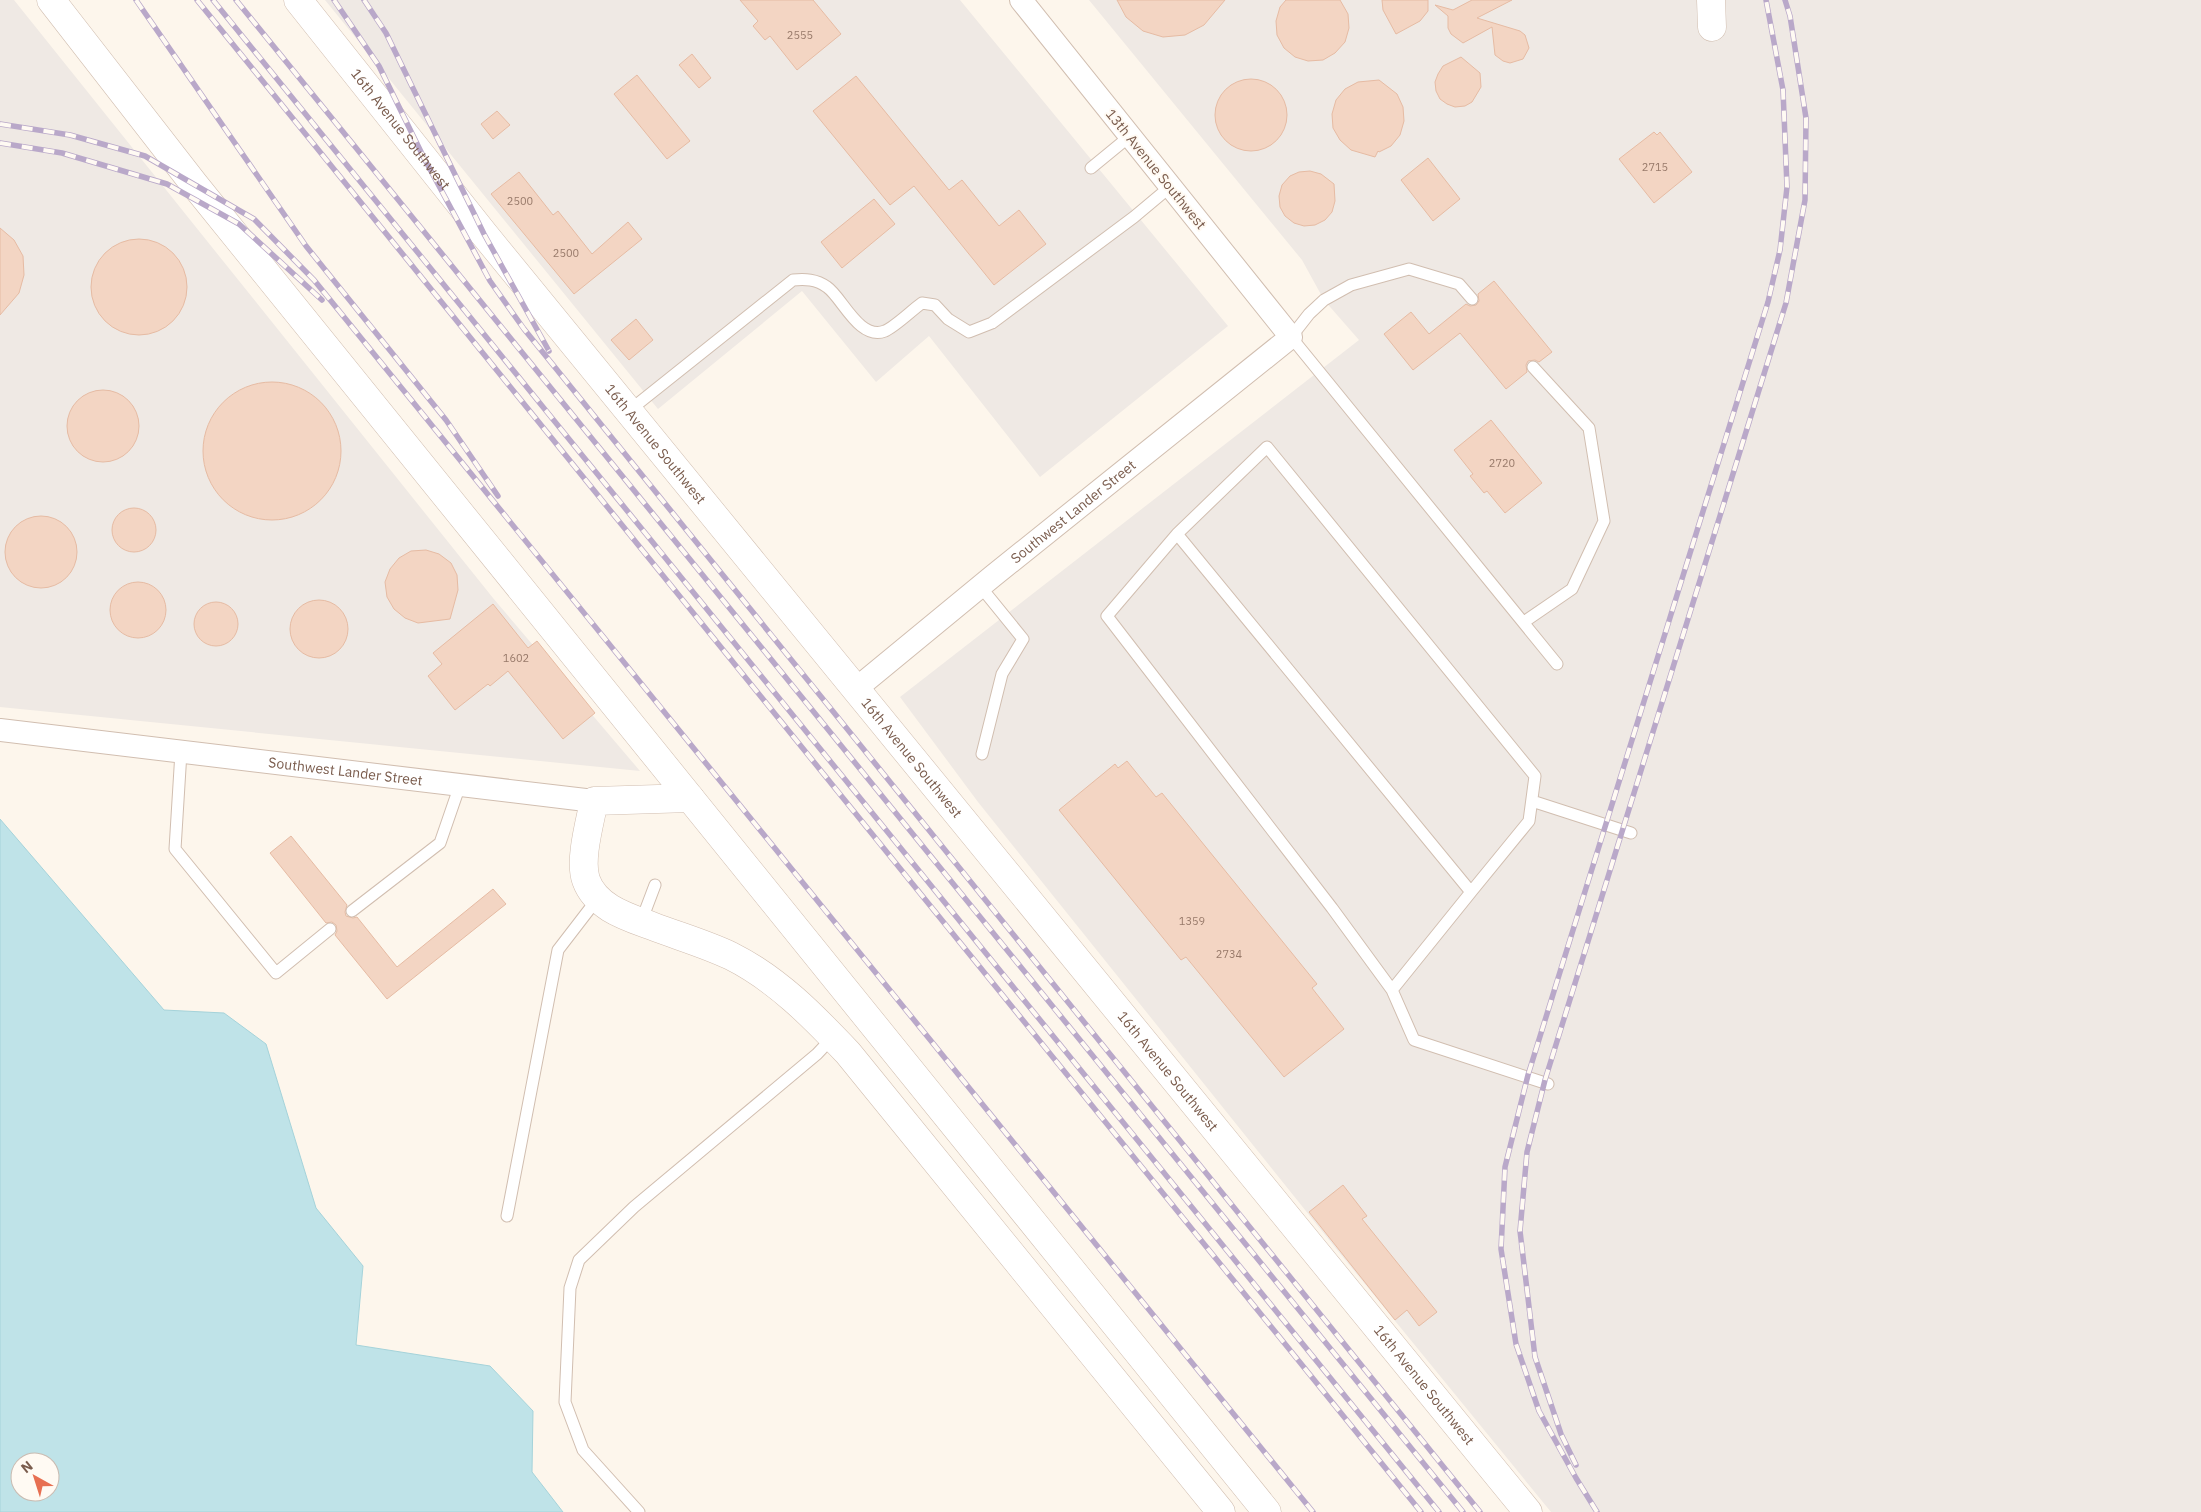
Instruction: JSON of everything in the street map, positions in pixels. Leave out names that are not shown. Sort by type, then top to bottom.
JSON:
[{"type":"street","points":[[51,0],[194,184],[1267,1512]]},
{"type":"street","name":"16th Avenue Southwest","points":[[298,0],[479,227],[1528,1512]]},
{"type":"street","name":"13th Avenue Southwest","points":[[1021,0],[1291,337]]},
{"type":"street","points":[[1711,0],[1712,27]]},
{"type":"street","name":"Southwest Lander Street","points":[[857,688],[980,586],[1291,337]]},
{"type":"street","name":"Southwest Lander Street","points":[[0,730],[594,801],[690,798]]},
{"type":"street","points":[[594,801],[584,861],[586,880],[598,898],[621,916],[731,956],[774,982],[833,1037],[1221,1512]]},
{"type":"lane","points":[[1091,168],[1130,136]]},
{"type":"lane","points":[[630,410],[794,280],[808,278],[827,287],[852,317],[870,332],[884,331],[922,303],[935,306],[948,319],[969,332],[992,324],[1134,217],[1171,186]]},
{"type":"lane","points":[[1472,299],[1459,284],[1409,269],[1351,285],[1324,300],[1309,314],[1291,337],[1557,664]]},
{"type":"lane","points":[[1524,622],[1572,589],[1604,521],[1589,428],[1533,367]]},
{"type":"lane","points":[[1392,990],[1530,821],[1535,776],[1267,448],[1177,534],[1107,616],[1332,908],[1392,990],[1414,1040],[1548,1084]]},
{"type":"lane","points":[[1177,534],[1471,892]]},
{"type":"lane","points":[[980,586],[1023,639],[1002,674],[982,754]]},
{"type":"lane","points":[[180,752],[175,849],[276,973],[330,929]]},
{"type":"lane","points":[[352,911],[440,843],[460,785]]},
{"type":"lane","points":[[1532,801],[1631,833]]},
{"type":"lane","points":[[641,922],[655,885]]},
{"type":"lane","points":[[508,1216],[558,950],[598,898]]},
{"type":"lane","points":[[639,1512],[583,1450],[564,1402],[570,1288],[579,1260],[634,1207],[816,1054],[833,1037]]},
{"type":"shaded area","points":[[0,0],[14,0],[493,598],[640,771],[0,707]]},
{"type":"shaded area","points":[[325,0],[960,0],[1228,326],[1040,477],[929,336],[876,382],[802,291],[658,409]]},
{"type":"shaded area","points":[[1089,0],[2201,0],[2201,1512],[1551,1512],[1338,1251],[978,802],[900,697],[1359,340],[1324,300],[1302,260]]},
{"type":"water","points":[[0,819],[164,1010],[224,1013],[266,1044],[316,1208],[363,1266],[356,1345],[490,1366],[533,1411],[532,1472],[563,1512],[0,1512]]},
{"type":"building","points":[[740,0],[813,0],[841,34],[797,70],[770,36],[765,40],[753,26],[758,21]]},
{"type":"building","points":[[1117,0],[1225,0],[1204,25],[1185,35],[1163,37],[1143,31],[1126,17]]},
{"type":"building","points":[[1286,0],[1340,0],[1348,14],[1349,28],[1345,42],[1335,53],[1323,60],[1308,61],[1295,57],[1284,48],[1277,35],[1276,21],[1280,7]]},
{"type":"building","points":[[1382,0],[1428,0],[1428,11],[1420,21],[1396,34],[1383,10]]},
{"type":"building","points":[[1472,0],[1512,0],[1477,18],[1520,31],[1525,35],[1529,48],[1523,59],[1510,63],[1503,61],[1495,55],[1492,27],[1463,43],[1451,34],[1448,28],[1448,16],[1435,5],[1453,10]]},
{"type":"building","points":[[692,54],[711,78],[699,88],[679,65]]},
{"type":"building","points":[[1461,57],[1480,73],[1481,87],[1472,102],[1465,106],[1455,107],[1440,99],[1436,91],[1435,82],[1443,66]]},
{"type":"building","points":[[637,75],[690,141],[667,159],[614,94]]},
{"type":"building","points":[[856,76],[949,190],[962,180],[999,226],[1019,210],[1046,244],[994,285],[914,186],[890,205],[813,111]]},
{"type":"building","points":[[1251,79],[1265,82],[1277,89],[1284,101],[1287,115],[1284,129],[1277,141],[1265,148],[1251,151],[1237,148],[1225,141],[1218,129],[1215,115],[1218,101],[1225,89],[1237,82]]},
{"type":"building","points":[[1379,80],[1397,94],[1403,107],[1404,121],[1400,135],[1391,146],[1378,151],[1375,157],[1351,150],[1340,140],[1333,128],[1332,114],[1336,100],[1345,89],[1358,82]]},
{"type":"building","points":[[497,111],[510,125],[493,139],[481,124]]},
{"type":"building","points":[[1654,132],[1657,135],[1660,132],[1692,172],[1654,203],[1619,159]]},
{"type":"building","points":[[1428,158],[1460,199],[1433,221],[1401,180]]},
{"type":"building","points":[[1310,171],[1321,174],[1334,184],[1335,201],[1332,212],[1325,220],[1315,225],[1304,226],[1294,223],[1285,216],[1280,207],[1279,196],[1282,185],[1290,176],[1299,172]]},
{"type":"building","points":[[519,172],[553,215],[558,211],[592,254],[628,222],[642,239],[574,294],[491,194]]},
{"type":"building","points":[[874,199],[895,224],[842,268],[821,242]]},
{"type":"building","points":[[0,228],[14,240],[23,256],[24,275],[19,293],[0,315]]},
{"type":"building","points":[[139,239],[157,243],[173,253],[183,269],[187,287],[183,305],[173,321],[157,331],[139,335],[121,331],[105,321],[95,305],[91,287],[95,269],[105,253],[121,243]]},
{"type":"building","points":[[1494,281],[1552,352],[1539,362],[1535,360],[1528,361],[1526,365],[1527,372],[1506,389],[1460,333],[1413,370],[1384,334],[1411,312],[1429,334],[1466,304],[1470,306],[1476,305],[1479,301],[1478,294]]},
{"type":"building","points":[[636,319],[653,340],[629,360],[611,340]]},
{"type":"building","points":[[272,382],[286,383],[298,387],[310,393],[321,402],[330,413],[336,425],[340,437],[340,465],[336,477],[330,489],[321,500],[310,509],[298,515],[286,519],[272,520],[258,519],[246,515],[234,509],[223,500],[214,489],[208,477],[204,465],[203,451],[204,437],[208,425],[214,413],[223,402],[234,393],[246,387],[258,383]]},
{"type":"building","points":[[110,390],[129,400],[137,412],[139,426],[137,440],[129,452],[117,460],[96,462],[77,452],[69,440],[67,419],[77,400],[89,392]]},
{"type":"building","points":[[1491,420],[1542,483],[1505,513],[1487,491],[1484,493],[1470,476],[1473,474],[1454,450]]},
{"type":"building","points":[[138,508],[150,514],[155,521],[155,539],[150,546],[143,551],[130,552],[122,549],[115,542],[112,526],[115,518],[122,511]]},
{"type":"building","points":[[48,516],[67,526],[75,538],[77,552],[75,566],[67,578],[55,586],[34,588],[15,578],[7,566],[5,545],[15,526],[27,518]]},
{"type":"building","points":[[426,550],[439,554],[451,563],[457,575],[458,590],[450,619],[418,623],[405,618],[394,609],[387,597],[385,582],[390,569],[399,558],[411,551]]},
{"type":"building","points":[[132,582],[144,582],[158,590],[166,604],[164,621],[158,630],[144,638],[132,638],[122,633],[115,626],[110,616],[110,604],[115,594],[122,587]]},
{"type":"building","points":[[319,600],[335,605],[343,613],[348,629],[343,645],[335,653],[319,658],[303,653],[295,645],[290,629],[295,613],[303,605]]},
{"type":"building","points":[[220,602],[232,608],[237,615],[237,633],[232,640],[225,645],[212,646],[204,643],[197,636],[194,620],[197,612],[204,605]]},
{"type":"building","points":[[493,604],[528,648],[537,641],[595,713],[563,739],[508,671],[455,710],[428,676],[442,664],[433,653]]},
{"type":"building","points":[[1127,761],[1156,797],[1162,793],[1317,984],[1312,988],[1344,1029],[1284,1077],[1186,957],[1181,960],[1059,810],[1115,764],[1118,768]]},
{"type":"building","points":[[291,836],[347,905],[346,916],[357,917],[397,967],[493,889],[506,904],[387,999],[335,935],[337,931],[336,925],[332,922],[326,923],[270,853]]},
{"type":"building","points":[[1343,1185],[1367,1216],[1362,1219],[1437,1312],[1419,1326],[1407,1310],[1395,1320],[1309,1212]]},
{"type":"railway","points":[[136,0],[306,246],[446,420],[498,496]]},
{"type":"railway","points":[[197,0],[1421,1512]]},
{"type":"railway","points":[[213,0],[1439,1512]]},
{"type":"railway","points":[[236,0],[1463,1512]]},
{"type":"railway","points":[[334,0],[379,66],[424,158],[490,281],[524,329],[1480,1512]]},
{"type":"railway","points":[[364,0],[386,33],[484,234],[549,351]]},
{"type":"railway","points":[[1597,1512],[1539,1411],[1516,1344],[1501,1249],[1505,1167],[1528,1075],[1768,302],[1780,250],[1787,187],[1783,90],[1766,0]]},
{"type":"railway","points":[[1576,1465],[1561,1434],[1535,1357],[1520,1231],[1527,1152],[1545,1080],[1786,303],[1805,200],[1806,118],[1790,16],[1785,0]]},
{"type":"railway","points":[[0,124],[70,135],[145,156],[254,219],[314,280],[1313,1512]]},
{"type":"railway","points":[[0,143],[62,153],[167,184],[239,224],[322,300]]}]
